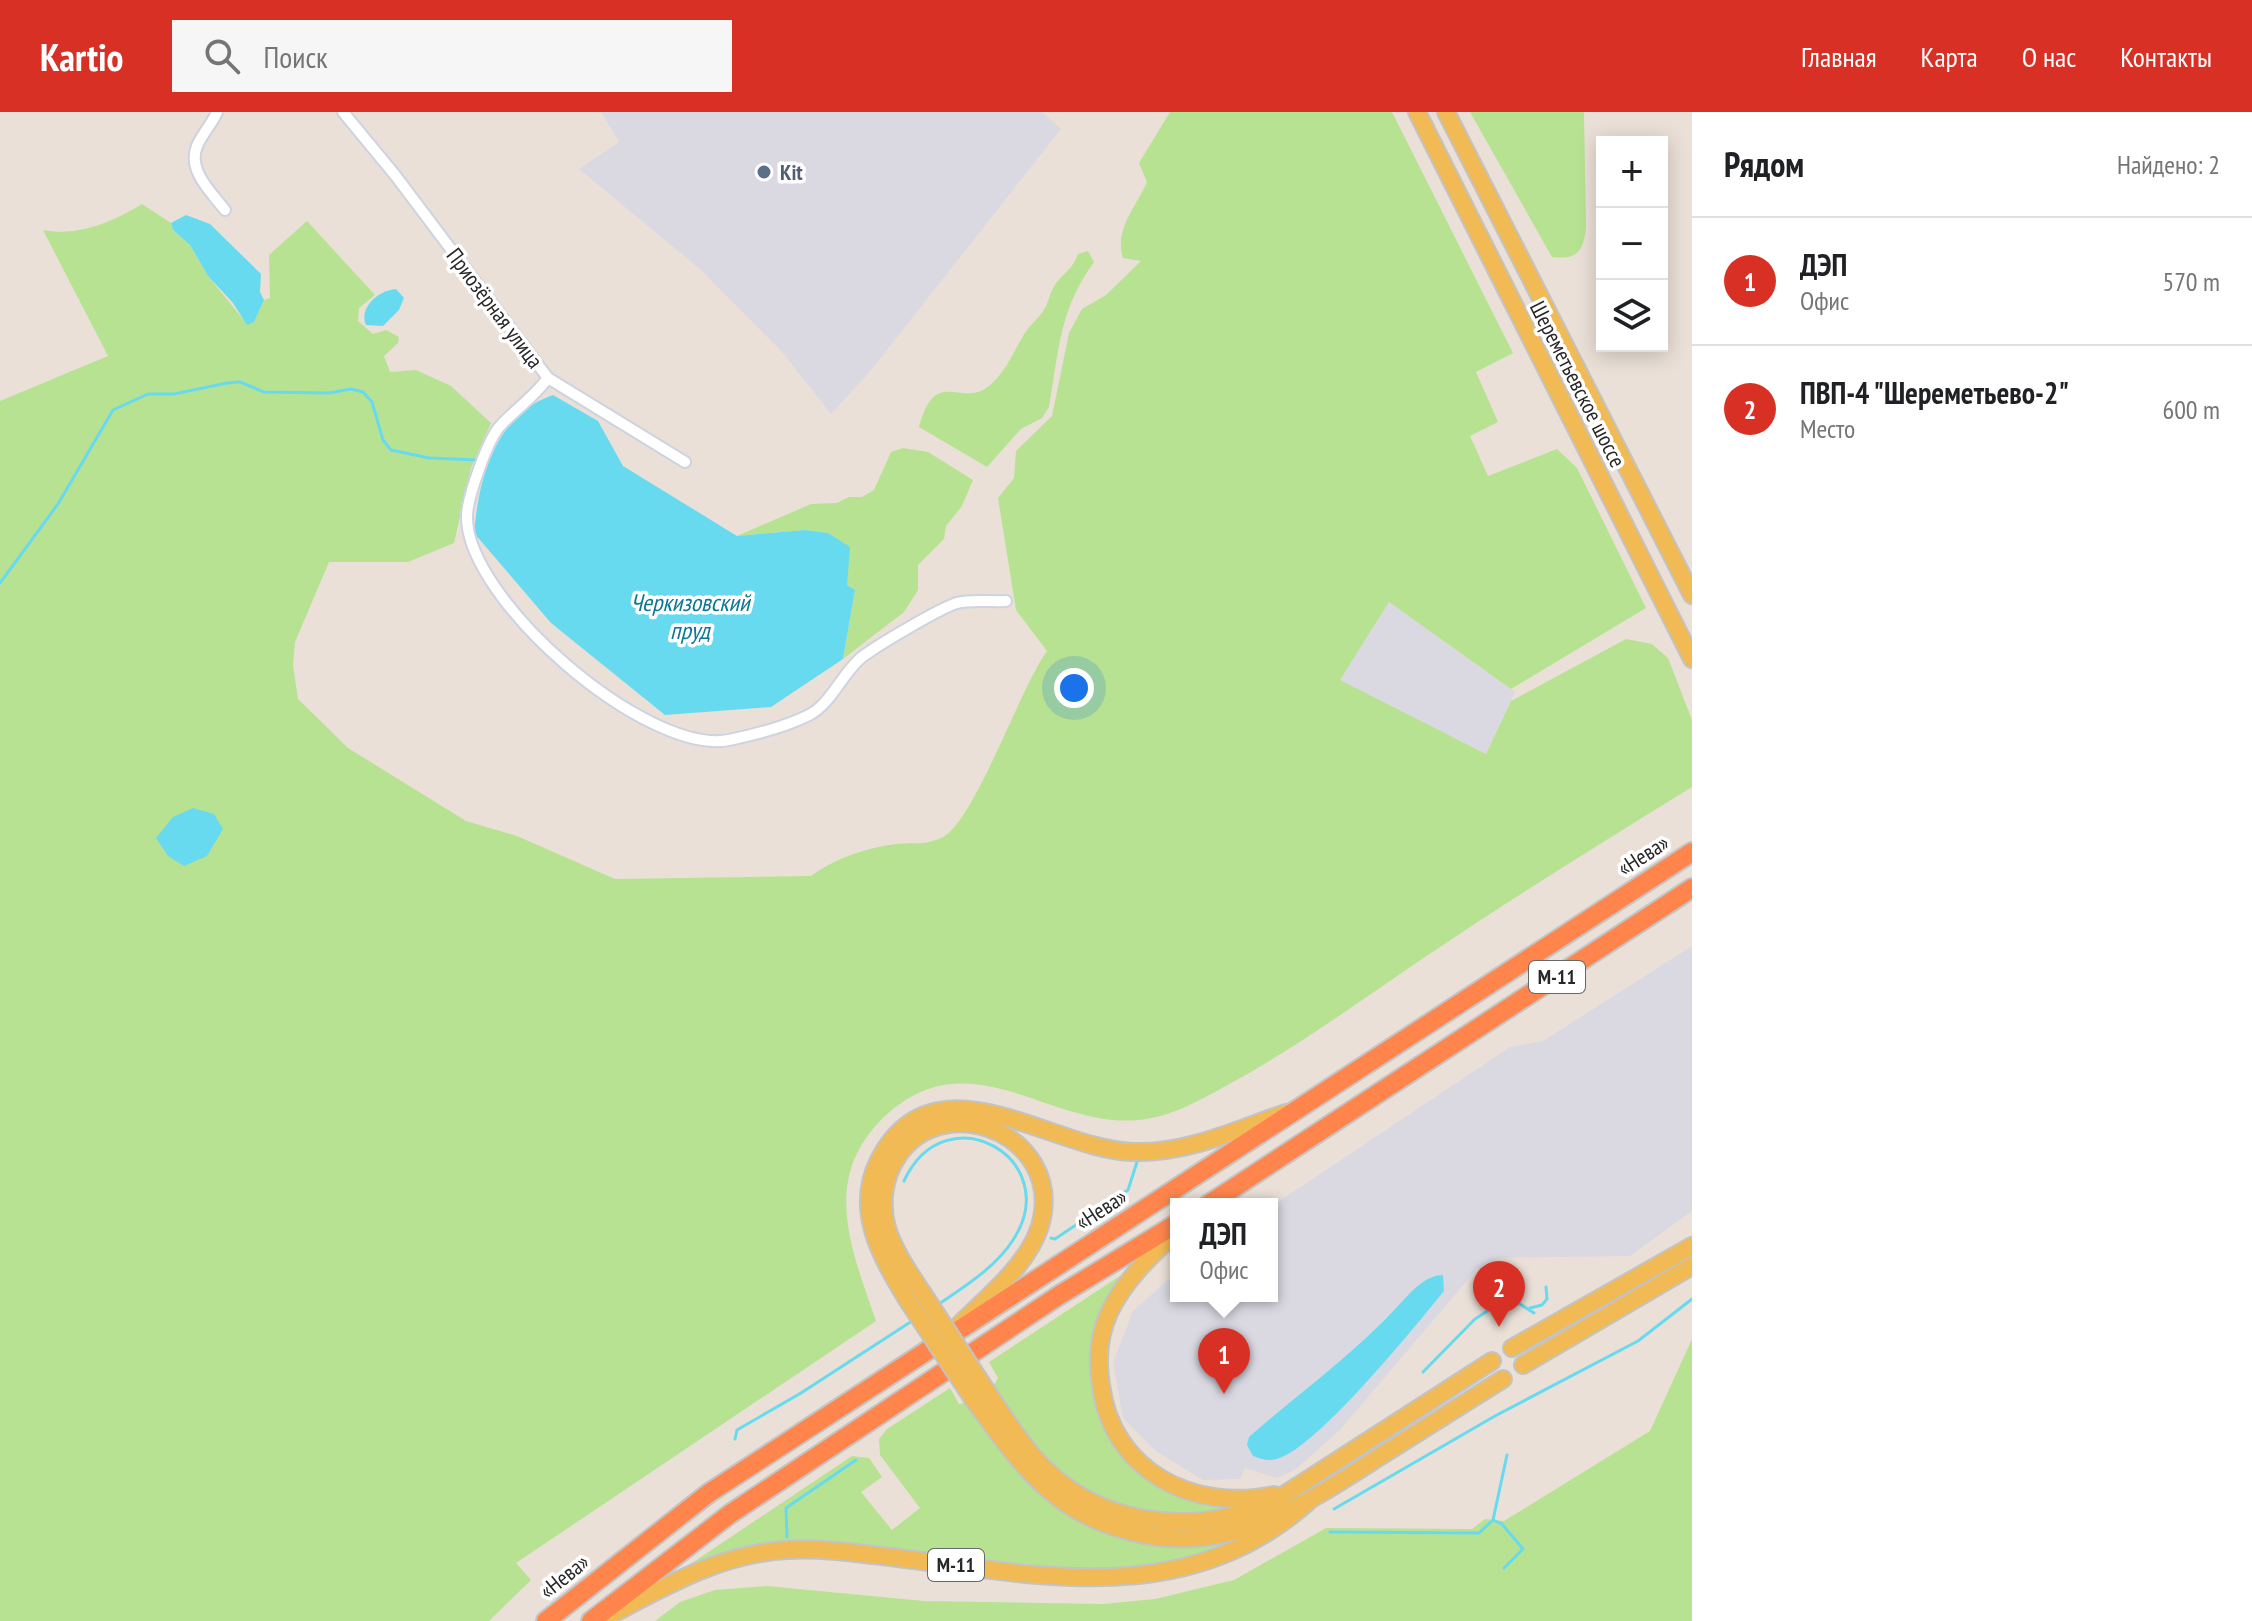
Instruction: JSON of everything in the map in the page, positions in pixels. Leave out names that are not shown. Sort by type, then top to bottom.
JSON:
[{"type":"highway","name":"«Нева»","points":[[546,1621],[709,1493],[1692,852]]},
{"type":"highway","name":"М-11","points":[[1218,1198],[1692,888]]},
{"type":"highway","points":[[591,1621],[730,1514],[1058,1296],[1170,1228]]},
{"type":"main road","name":"Шереметьевское шоссе","points":[[1417,112],[1692,659]]},
{"type":"main road","name":"Шереметьевское шоссе","points":[[1447,113],[1692,595]]},
{"type":"main road","name":"М-11","points":[[1306,1105],[1196,1144],[1155,1152],[1096,1147],[984,1110],[953,1109],[925,1116],[900,1131],[878,1161],[868,1194],[872,1231],[879,1250],[915,1297],[1038,1480],[1075,1509],[1114,1527],[1174,1539],[1216,1537],[1258,1526],[1492,1361]]},
{"type":"main road","name":"М-11","points":[[915,1297],[886,1226],[884,1195],[893,1164],[913,1140],[942,1125],[970,1123],[996,1130],[1020,1145],[1036,1168],[1043,1196],[1040,1227],[1025,1254],[954,1331]]},
{"type":"main road","name":"М-11","points":[[1170,1239],[1124,1287],[1109,1313],[1100,1345],[1099,1372],[1108,1416],[1136,1462],[1178,1489],[1224,1500],[1302,1496]]},
{"type":"main road","points":[[1512,1348],[1692,1246]]},
{"type":"main road","points":[[1523,1365],[1692,1266]]},
{"type":"main road","name":"М-11","points":[[599,1621],[710,1565],[751,1554],[788,1550],[828,1550],[1056,1577],[1097,1579],[1165,1573],[1224,1557],[1256,1542],[1302,1496],[1503,1379]]},
{"type":"street","points":[[217,112],[196,148],[194,161],[198,174],[225,210]]},
{"type":"street","name":"Приозёрная улица","points":[[343,112],[395,175],[548,378],[685,462]]},
{"type":"street","points":[[548,378],[534,398],[498,428],[483,459],[467,514],[473,550],[506,605],[557,658],[648,724],[695,740],[727,741],[811,714],[863,657],[958,603],[1006,601]]},
{"type":"shaded area","points":[[601,112],[1042,112],[1061,129],[868,374],[831,414],[782,352],[701,270],[579,169],[619,142]]},
{"type":"shaded area","points":[[1389,602],[1515,692],[1486,754],[1339,680]]},
{"type":"shaded area","points":[[1692,946],[1692,1211],[1630,1256],[1499,1258],[1476,1270],[1340,1430],[1296,1469],[1277,1478],[1245,1468],[1240,1479],[1203,1480],[1156,1451],[1123,1418],[1113,1362],[1133,1311],[1170,1278],[1170,1302],[1278,1302],[1278,1202],[1510,1047],[1543,1041]]},
{"type":"green space","points":[[1170,112],[1392,112],[1513,353],[1476,372],[1498,422],[1470,436],[1488,476],[1557,449],[1577,468],[1646,608],[1511,689],[1389,602],[1340,680],[1486,754],[1511,701],[1626,639],[1652,644],[1668,658],[1692,720],[1692,787],[1489,915],[1275,1058],[1177,1111],[1146,1119],[1112,1120],[981,1085],[949,1084],[916,1094],[883,1118],[864,1142],[852,1166],[847,1191],[851,1242],[876,1321],[516,1563],[531,1580],[489,1621],[0,1621],[0,401],[108,356],[43,230],[82,230],[119,217],[142,204],[171,223],[173,230],[190,245],[208,276],[247,324],[254,322],[264,300],[270,298],[269,255],[307,221],[375,295],[359,308],[358,321],[373,334],[386,330],[399,337],[398,343],[384,356],[390,372],[416,370],[451,386],[491,423],[471,468],[454,543],[408,562],[329,562],[295,642],[293,665],[298,699],[348,748],[466,821],[517,836],[615,879],[811,876],[830,864],[862,851],[937,840],[956,826],[983,780],[1047,651],[1016,610],[998,498],[1014,478],[1016,451],[1052,416],[1069,333],[1082,309],[1106,295],[1141,261],[1123,258],[1121,238],[1147,182],[1139,163]]},
{"type":"green space","points":[[1470,112],[1584,112],[1586,228],[1581,249],[1577,253],[1552,257]]},
{"type":"green space","points":[[1088,251],[1094,262],[1067,314],[1049,407],[1042,418],[1021,429],[987,467],[919,427],[926,408],[941,393],[978,392],[996,380],[1027,330],[1045,308],[1056,283],[1078,254]]},
{"type":"green space","points":[[903,448],[928,452],[973,480],[962,506],[946,526],[944,539],[918,565],[918,590],[904,612],[843,659],[855,590],[847,585],[828,533],[805,530],[737,536],[811,504],[837,503],[849,497],[862,497],[874,490],[891,452]]},
{"type":"green space","points":[[1126,1272],[1093,1378],[1155,1483],[1258,1503],[1180,1517],[1117,1504],[1074,1481],[1055,1465],[1023,1428],[994,1385],[998,1378],[989,1362]]},
{"type":"green space","points":[[1692,1339],[1692,1621],[655,1621],[680,1602],[715,1590],[767,1586],[924,1601],[1103,1604],[1155,1599],[1234,1580],[1326,1528],[1472,1529],[1485,1519],[1504,1521],[1650,1431]]},
{"type":"green space","points":[[950,1388],[959,1404],[969,1402],[1094,1525],[1238,1537],[1190,1560],[1135,1570],[1076,1571],[1014,1566],[831,1542],[754,1545],[689,1565],[852,1456],[869,1458],[882,1477],[861,1492],[892,1530],[920,1508],[880,1455],[879,1439],[887,1429]]},
{"type":"water","points":[[186,215],[210,224],[261,274],[260,292],[264,300],[254,322],[247,325],[233,303],[208,276],[190,245],[173,230],[171,223]]},
{"type":"water","points":[[396,289],[404,298],[399,310],[383,326],[366,325],[367,306],[377,296]]},
{"type":"water","name":"Черкизовский пруд","points":[[553,395],[598,421],[623,466],[737,536],[805,530],[828,533],[850,547],[847,585],[855,590],[843,659],[771,707],[665,715],[551,623],[474,533],[486,470],[504,433],[533,404]]},
{"type":"water","points":[[193,808],[214,814],[223,829],[207,856],[184,866],[168,856],[156,838],[173,817]]},
{"type":"water","points":[[1443,1275],[1444,1291],[1367,1382],[1320,1429],[1299,1447],[1278,1459],[1253,1456],[1247,1445],[1249,1437],[1363,1341],[1418,1286],[1430,1278]]},
{"type":"waterway","points":[[0,583],[58,504],[113,410],[148,394],[174,394],[240,382],[264,392],[329,393],[351,389],[363,392],[372,402],[383,440],[391,450],[429,458],[478,460]]},
{"type":"waterway","points":[[904,1181],[923,1154],[946,1141],[971,1139],[994,1146],[1013,1162],[1024,1184],[1025,1211],[1006,1250],[989,1267],[939,1304]]},
{"type":"waterway","points":[[1051,1238],[1055,1239],[1128,1190],[1137,1162]]},
{"type":"waterway","points":[[1530,1308],[1542,1305],[1547,1299],[1546,1287]]},
{"type":"waterway","points":[[1423,1372],[1475,1319],[1509,1297],[1534,1313]]},
{"type":"waterway","points":[[1334,1509],[1495,1416],[1638,1341],[1692,1299]]},
{"type":"waterway","points":[[735,1439],[737,1430],[801,1393],[912,1321]]},
{"type":"waterway","points":[[1330,1532],[1479,1533],[1493,1520],[1507,1455]]},
{"type":"waterway","points":[[787,1537],[786,1508],[856,1460]]},
{"type":"waterway","points":[[1493,1520],[1502,1524],[1523,1549],[1504,1568]]},
{"type":"place","name":"Kit","points":[[764,172]]},
{"type":"place","name":"ПВП-4 \"Шереметьево-2\"","points":[[1499,1327]]},
{"type":"place","name":"ДЭП","points":[[1224,1394]]}]
